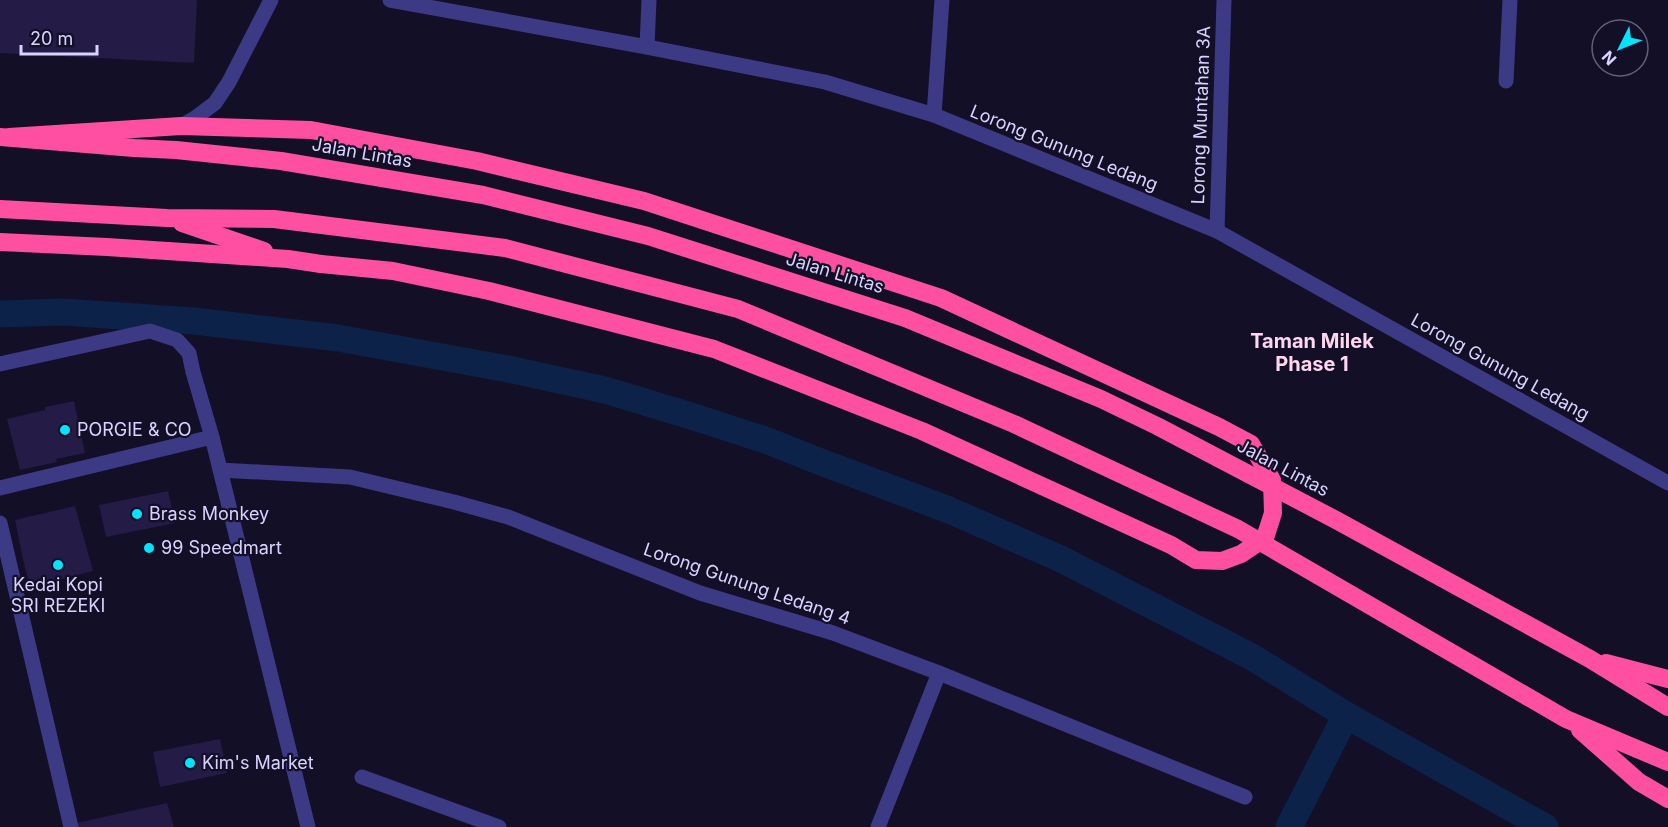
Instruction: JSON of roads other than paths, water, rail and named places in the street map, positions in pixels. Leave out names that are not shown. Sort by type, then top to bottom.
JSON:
[{"type":"highway","points":[[0,242],[288,259],[393,271],[489,291],[714,349],[922,431],[1171,545],[1196,560],[1222,561],[1241,554],[1265,538],[1273,513],[1272,480],[1251,444],[1208,422],[941,298],[644,201],[477,161],[311,130],[182,126],[5,137]]},
{"type":"highway","name":"Jalan Lintas","points":[[5,137],[176,150],[281,161],[483,195],[648,236],[885,311],[1101,399],[1157,426],[1336,520],[1590,659],[1668,707]]},
{"type":"highway","points":[[0,210],[167,218],[274,219],[505,248],[738,309],[1014,424],[1238,529],[1566,718],[1668,762]]},
{"type":"highway","points":[[167,218],[288,259]]},
{"type":"highway","name":"Jalan Lintas","points":[[1590,659],[1668,679]]},
{"type":"highway","points":[[1566,718],[1639,782],[1668,799]]},
{"type":"street","points":[[182,126],[215,103],[229,82],[271,0]]},
{"type":"street","name":"Lorong Gunung Ledang","points":[[390,0],[825,82],[934,115],[1217,231],[1668,483]]},
{"type":"street","points":[[647,47],[649,0]]},
{"type":"street","points":[[934,115],[942,0]]},
{"type":"street","name":"Lorong Muntahan 3A","points":[[1217,231],[1224,0]]},
{"type":"street","points":[[1506,81],[1510,0]]},
{"type":"street","points":[[0,364],[150,332],[177,340],[189,353],[308,827]]},
{"type":"street","points":[[0,489],[212,438]]},
{"type":"street","name":"Lorong Gunung Ledang 4","points":[[220,470],[350,477],[508,517],[700,592],[833,633],[939,673],[1245,797]]},
{"type":"street","points":[[0,523],[71,827]]},
{"type":"street","points":[[878,827],[939,673]]},
{"type":"street","points":[[362,777],[499,827]]},
{"type":"waterway","points":[[0,314],[63,312],[194,321],[338,338],[508,369],[605,390],[768,441],[949,510],[1061,559],[1252,657],[1346,715],[1545,827]]},
{"type":"waterway","points":[[1289,827],[1346,715]]},
{"type":"place","name":"PORGIE & CO","points":[[65,430]]},
{"type":"place","name":"Brass Monkey","points":[[137,514]]},
{"type":"place","name":"99 Speedmart","points":[[149,548]]},
{"type":"place","name":"Kedai Kopi SRI REZEKI","points":[[58,565]]},
{"type":"place","name":"Kim's Market","points":[[190,763]]},
{"type":"district","name":"Taman Milek Phase 1","points":[[1312,352]]}]
